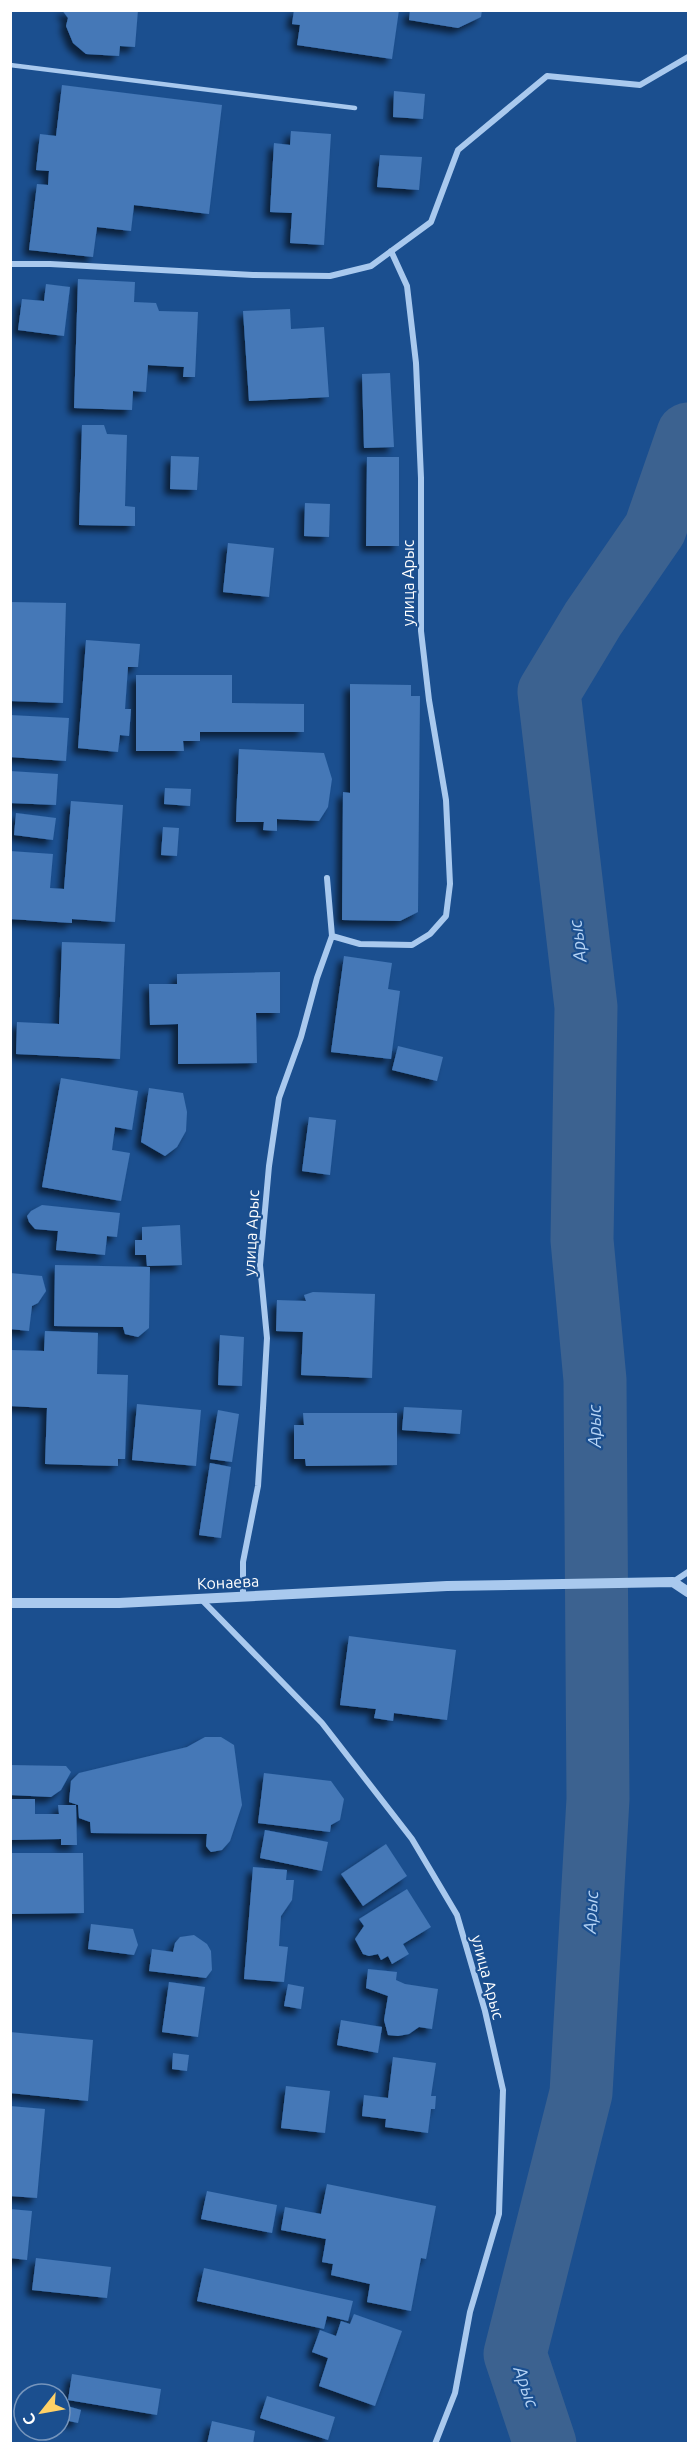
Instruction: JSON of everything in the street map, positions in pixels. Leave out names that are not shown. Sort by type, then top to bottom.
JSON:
[{"type":"street","points":[[10,264],[50,264],[253,275],[330,276],[371,266],[431,222],[458,150],[547,76],[640,85],[688,57]]},
{"type":"street","name":"улица Арыс","points":[[332,936],[360,944],[412,945],[430,934],[446,916],[450,884],[446,800],[429,700],[421,631],[421,478],[416,363],[407,286],[391,251]]},
{"type":"street","name":"улица Арыс","points":[[243,1597],[243,1562],[258,1486],[263,1408],[267,1338],[260,1265],[269,1166],[279,1098],[301,1037],[317,978],[332,936],[327,878]]},
{"type":"street","points":[[688,1572],[673,1582],[688,1592]]},
{"type":"street","name":"Конаева","points":[[10,1603],[119,1603],[447,1586],[673,1582]]},
{"type":"street","name":"улица Арыс","points":[[201,1599],[322,1723],[412,1839],[457,1915],[485,2011],[503,2090],[499,2214],[470,2312],[455,2393],[435,2444]]},
{"type":"lane","points":[[10,65],[355,108]]},
{"type":"building","points":[[62,10],[138,10],[135,47],[120,46],[119,56],[86,54],[73,43],[66,26],[68,18]]},
{"type":"building","points":[[294,10],[399,10],[392,59],[297,45],[300,25],[292,24]]},
{"type":"building","points":[[410,10],[482,10],[481,17],[458,28],[409,20]]},
{"type":"building","points":[[62,85],[222,105],[209,214],[134,205],[131,231],[97,227],[93,257],[29,250],[37,184],[48,185],[49,171],[36,170],[40,134],[56,136]]},
{"type":"building","points":[[394,91],[425,94],[423,119],[393,117]]},
{"type":"building","points":[[291,131],[331,134],[324,245],[290,243],[292,213],[270,212],[274,143],[290,145]]},
{"type":"building","points":[[380,155],[422,157],[419,190],[377,187]]},
{"type":"building","points":[[78,279],[135,282],[134,302],[156,303],[159,311],[198,312],[195,377],[183,377],[184,367],[148,365],[146,392],[133,391],[132,410],[74,408]]},
{"type":"building","points":[[46,284],[70,287],[64,336],[18,330],[22,299],[44,301]]},
{"type":"building","points":[[290,309],[291,329],[324,327],[329,397],[249,401],[243,311]]},
{"type":"building","points":[[390,373],[394,447],[364,448],[362,374]]},
{"type":"building","points":[[82,425],[104,425],[107,434],[127,435],[125,506],[135,507],[135,526],[79,525]]},
{"type":"building","points":[[171,456],[199,457],[197,490],[170,489]]},
{"type":"building","points":[[367,457],[399,457],[399,546],[366,546]]},
{"type":"building","points":[[305,503],[330,504],[329,537],[304,536]]},
{"type":"building","points":[[228,543],[274,548],[269,597],[223,592]]},
{"type":"building","points":[[10,602],[66,603],[63,703],[10,701]]},
{"type":"building","points":[[86,640],[140,644],[138,667],[128,667],[125,709],[131,709],[129,736],[120,735],[118,752],[78,748]]},
{"type":"building","points":[[136,675],[232,675],[232,703],[304,704],[304,732],[200,732],[200,741],[183,741],[184,751],[136,751]]},
{"type":"building","points":[[350,684],[411,685],[411,696],[420,696],[418,912],[400,921],[342,920],[343,792],[350,793]]},
{"type":"building","points":[[10,715],[69,718],[66,761],[10,757]]},
{"type":"building","points":[[239,749],[324,753],[332,779],[328,807],[319,821],[277,819],[277,831],[263,830],[264,822],[236,822]]},
{"type":"building","points":[[10,771],[58,774],[56,805],[10,803]]},
{"type":"building","points":[[165,788],[191,789],[190,806],[164,804]]},
{"type":"building","points":[[71,801],[123,805],[115,922],[72,919],[72,923],[10,919],[10,851],[53,854],[50,888],[64,889]]},
{"type":"building","points":[[16,813],[56,818],[53,840],[14,835]]},
{"type":"building","points":[[163,827],[179,828],[177,856],[161,855]]},
{"type":"building","points":[[62,942],[125,944],[120,1059],[16,1054],[17,1022],[59,1024]]},
{"type":"building","points":[[344,956],[392,963],[388,989],[400,991],[391,1059],[331,1052]]},
{"type":"building","points":[[280,972],[280,1013],[256,1013],[257,1063],[178,1064],[178,1024],[150,1025],[149,984],[177,984],[177,974]]},
{"type":"building","points":[[398,1046],[443,1057],[437,1081],[392,1070]]},
{"type":"building","points":[[61,1078],[138,1091],[132,1130],[115,1127],[112,1150],[130,1153],[121,1201],[42,1187]]},
{"type":"building","points":[[149,1088],[183,1093],[187,1112],[186,1131],[177,1147],[165,1156],[141,1142]]},
{"type":"building","points":[[309,1117],[336,1120],[330,1175],[302,1171]]},
{"type":"building","points":[[42,1205],[120,1213],[117,1237],[107,1236],[105,1255],[56,1250],[58,1231],[35,1229],[27,1216]]},
{"type":"building","points":[[180,1225],[182,1265],[147,1266],[146,1255],[135,1255],[135,1240],[142,1240],[142,1227]]},
{"type":"building","points":[[55,1265],[150,1267],[149,1328],[138,1337],[125,1334],[123,1327],[54,1326]]},
{"type":"building","points":[[10,1273],[42,1276],[46,1291],[38,1303],[32,1306],[29,1331],[10,1329]]},
{"type":"building","points":[[313,1292],[375,1294],[372,1378],[301,1375],[303,1332],[276,1331],[277,1300],[306,1301],[304,1295]]},
{"type":"building","points":[[45,1331],[98,1333],[97,1374],[128,1375],[125,1459],[118,1459],[118,1466],[45,1464],[47,1408],[10,1406],[10,1350],[44,1351]]},
{"type":"building","points":[[220,1335],[244,1337],[242,1386],[218,1385]]},
{"type":"building","points":[[137,1404],[201,1410],[196,1466],[132,1460]]},
{"type":"building","points":[[404,1407],[462,1410],[460,1434],[402,1430]]},
{"type":"building","points":[[218,1410],[239,1414],[232,1462],[210,1459]]},
{"type":"building","points":[[303,1413],[397,1413],[397,1465],[306,1466],[305,1459],[294,1459],[294,1425],[304,1425]]},
{"type":"building","points":[[210,1463],[231,1467],[221,1538],[199,1535]]},
{"type":"building","points":[[349,1636],[456,1650],[447,1720],[394,1713],[393,1721],[374,1718],[376,1709],[340,1705]]},
{"type":"building","points":[[205,1737],[221,1737],[234,1745],[242,1805],[230,1841],[222,1850],[211,1852],[209,1850],[206,1846],[207,1834],[91,1833],[90,1822],[79,1818],[78,1805],[69,1802],[71,1781],[79,1773],[187,1747]]},
{"type":"building","points":[[10,1765],[66,1766],[71,1772],[61,1790],[51,1797],[10,1795]]},
{"type":"building","points":[[264,1773],[331,1781],[344,1799],[340,1820],[331,1825],[330,1832],[258,1823]]},
{"type":"building","points":[[10,1799],[35,1799],[35,1814],[59,1814],[58,1805],[76,1805],[77,1845],[61,1845],[61,1839],[10,1840]]},
{"type":"building","points":[[265,1830],[328,1842],[322,1871],[260,1858]]},
{"type":"building","points":[[386,1844],[407,1876],[363,1906],[341,1874]]},
{"type":"building","points":[[10,1853],[83,1853],[84,1913],[10,1914]]},
{"type":"building","points":[[253,1867],[287,1870],[286,1880],[294,1880],[292,1900],[281,1916],[279,1946],[288,1947],[284,1982],[244,1979]]},
{"type":"building","points":[[407,1889],[431,1927],[403,1944],[409,1954],[392,1964],[388,1956],[381,1960],[378,1954],[369,1956],[363,1954],[355,1939],[364,1926],[359,1919]]},
{"type":"building","points":[[91,1924],[133,1929],[138,1945],[134,1955],[88,1949]]},
{"type":"building","points":[[194,1935],[207,1944],[211,1951],[212,1970],[206,1978],[149,1971],[152,1949],[173,1952],[175,1943],[180,1937]]},
{"type":"building","points":[[368,1969],[397,1972],[396,1980],[405,1984],[438,1989],[432,2029],[419,2027],[409,2034],[388,2035],[384,2020],[388,1996],[366,1988]]},
{"type":"building","points":[[169,1982],[205,1987],[198,2037],[162,2032]]},
{"type":"building","points":[[288,1984],[304,1987],[301,2009],[284,2006]]},
{"type":"building","points":[[341,2020],[382,2027],[378,2053],[337,2045]]},
{"type":"building","points":[[10,2032],[93,2040],[88,2101],[10,2093]]},
{"type":"building","points":[[173,2053],[189,2055],[187,2071],[172,2069]]},
{"type":"building","points":[[393,2057],[436,2063],[431,2096],[436,2096],[435,2109],[431,2109],[428,2133],[385,2127],[386,2119],[362,2116],[364,2095],[388,2098]]},
{"type":"building","points":[[286,2086],[330,2091],[325,2133],[281,2128]]},
{"type":"building","points":[[10,2106],[45,2109],[37,2198],[10,2196]]},
{"type":"building","points":[[327,2184],[436,2206],[426,2259],[421,2258],[411,2311],[367,2302],[370,2284],[331,2275],[333,2264],[322,2262],[326,2239],[281,2230],[285,2207],[321,2214]]},
{"type":"building","points":[[207,2191],[277,2205],[272,2233],[201,2219]]},
{"type":"building","points":[[10,2209],[32,2211],[27,2260],[10,2258]]},
{"type":"building","points":[[36,2258],[111,2267],[107,2298],[32,2290]]},
{"type":"building","points":[[204,2268],[353,2301],[348,2321],[327,2316],[324,2329],[197,2301]]},
{"type":"building","points":[[354,2314],[402,2331],[375,2406],[319,2386],[328,2358],[312,2352],[320,2330],[336,2336],[341,2321],[350,2324]]},
{"type":"building","points":[[72,2374],[161,2389],[157,2415],[72,2401]]},
{"type":"building","points":[[267,2396],[335,2417],[328,2440],[260,2418]]},
{"type":"building","points":[[72,2407],[81,2410],[78,2423],[72,2422]]},
{"type":"building","points":[[212,2421],[255,2431],[253,2444],[207,2444]]},
{"type":"waterway","name":"Арыс","points":[[545,2444],[515,2354],[581,2093],[598,1799],[595,1380],[582,1240],[586,1007],[549,692],[593,619],[655,529],[688,434]]}]
